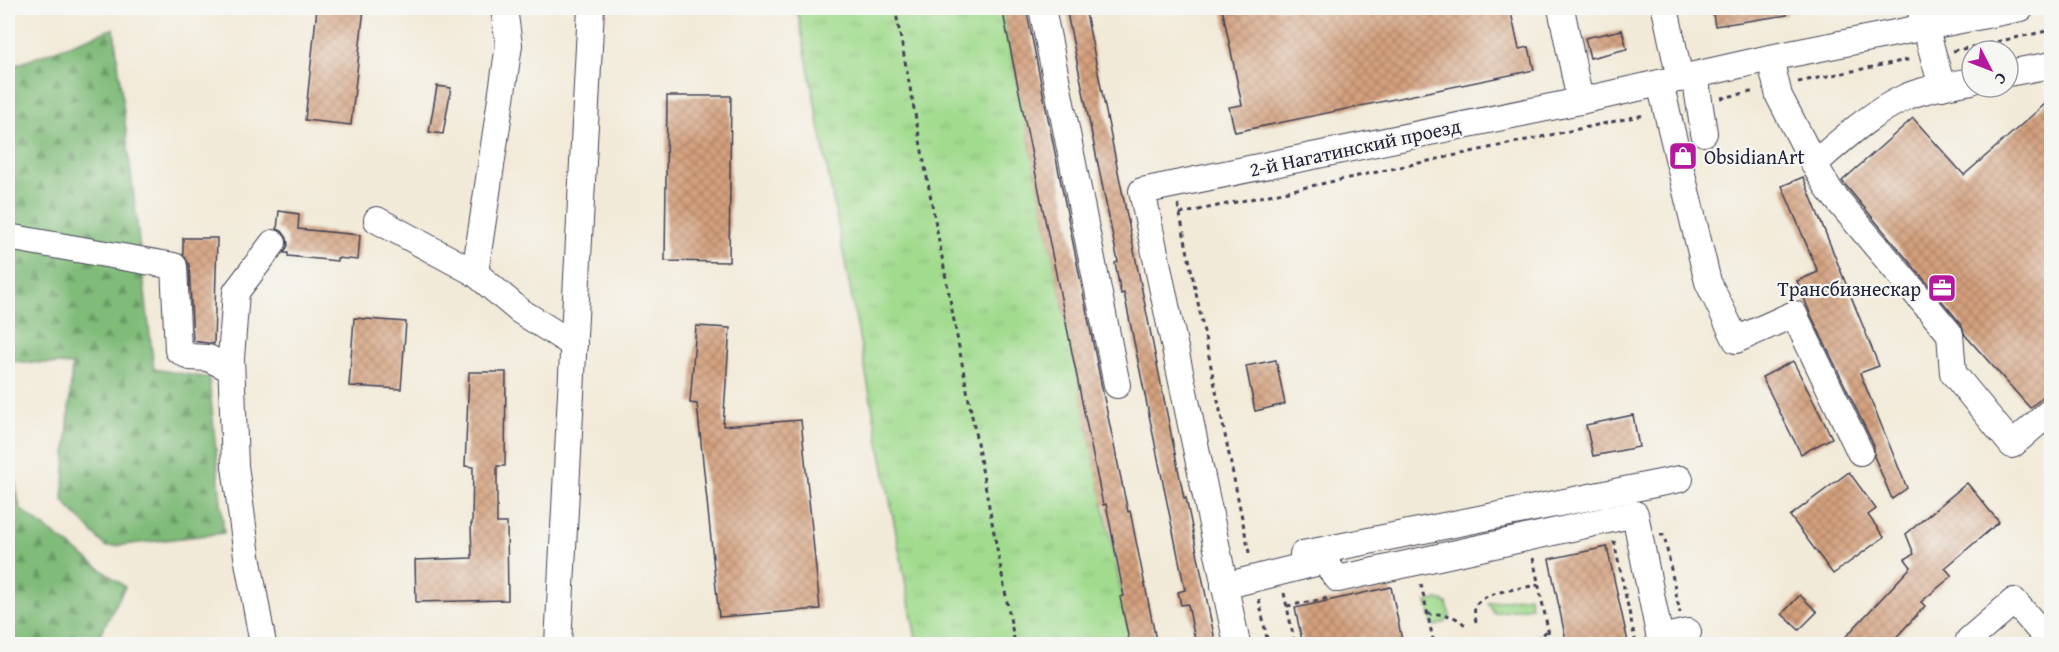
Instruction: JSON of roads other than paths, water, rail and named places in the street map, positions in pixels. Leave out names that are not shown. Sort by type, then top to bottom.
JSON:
[{"type":"street","points":[[475,273],[509,45],[504,8]]},
{"type":"street","points":[[558,645],[591,8]]},
{"type":"street","points":[[1042,8],[1117,385]]},
{"type":"street","points":[[1561,8],[1580,101]]},
{"type":"street","points":[[1665,8],[1678,79],[1699,104],[1704,132]]},
{"type":"street","name":"2-й Нагатинский проезд","points":[[1237,645],[1142,191],[1580,101],[1770,58],[1923,17],[2018,8]]},
{"type":"street","points":[[1923,17],[1942,87]]},
{"type":"street","points":[[1770,58],[1779,96],[1830,191],[1950,334],[1953,373],[2012,444],[2052,410]]},
{"type":"street","points":[[2020,71],[2052,64]]},
{"type":"street","points":[[1678,79],[1666,110],[1708,282],[1736,340],[1794,314],[1860,452]]},
{"type":"street","points":[[1814,164],[1882,110],[1910,95],[1960,83]]},
{"type":"street","points":[[377,220],[475,273],[520,311],[574,345]]},
{"type":"street","points":[[8,237],[174,266],[177,350],[190,357],[208,358],[231,369]]},
{"type":"street","points":[[263,645],[247,556],[235,466],[231,369],[236,292],[273,243]]},
{"type":"street","points":[[1223,578],[1680,479]]},
{"type":"street","points":[[1253,571],[1279,572],[1324,561],[1338,579],[1635,514],[1652,642],[1688,632]]},
{"type":"street","points":[[1969,640],[2014,601],[2052,644]]},
{"type":"place","name":"ObsidianArt","points":[[1683,156]]},
{"type":"place","name":"Трансбизнескар","points":[[1942,288]]}]
